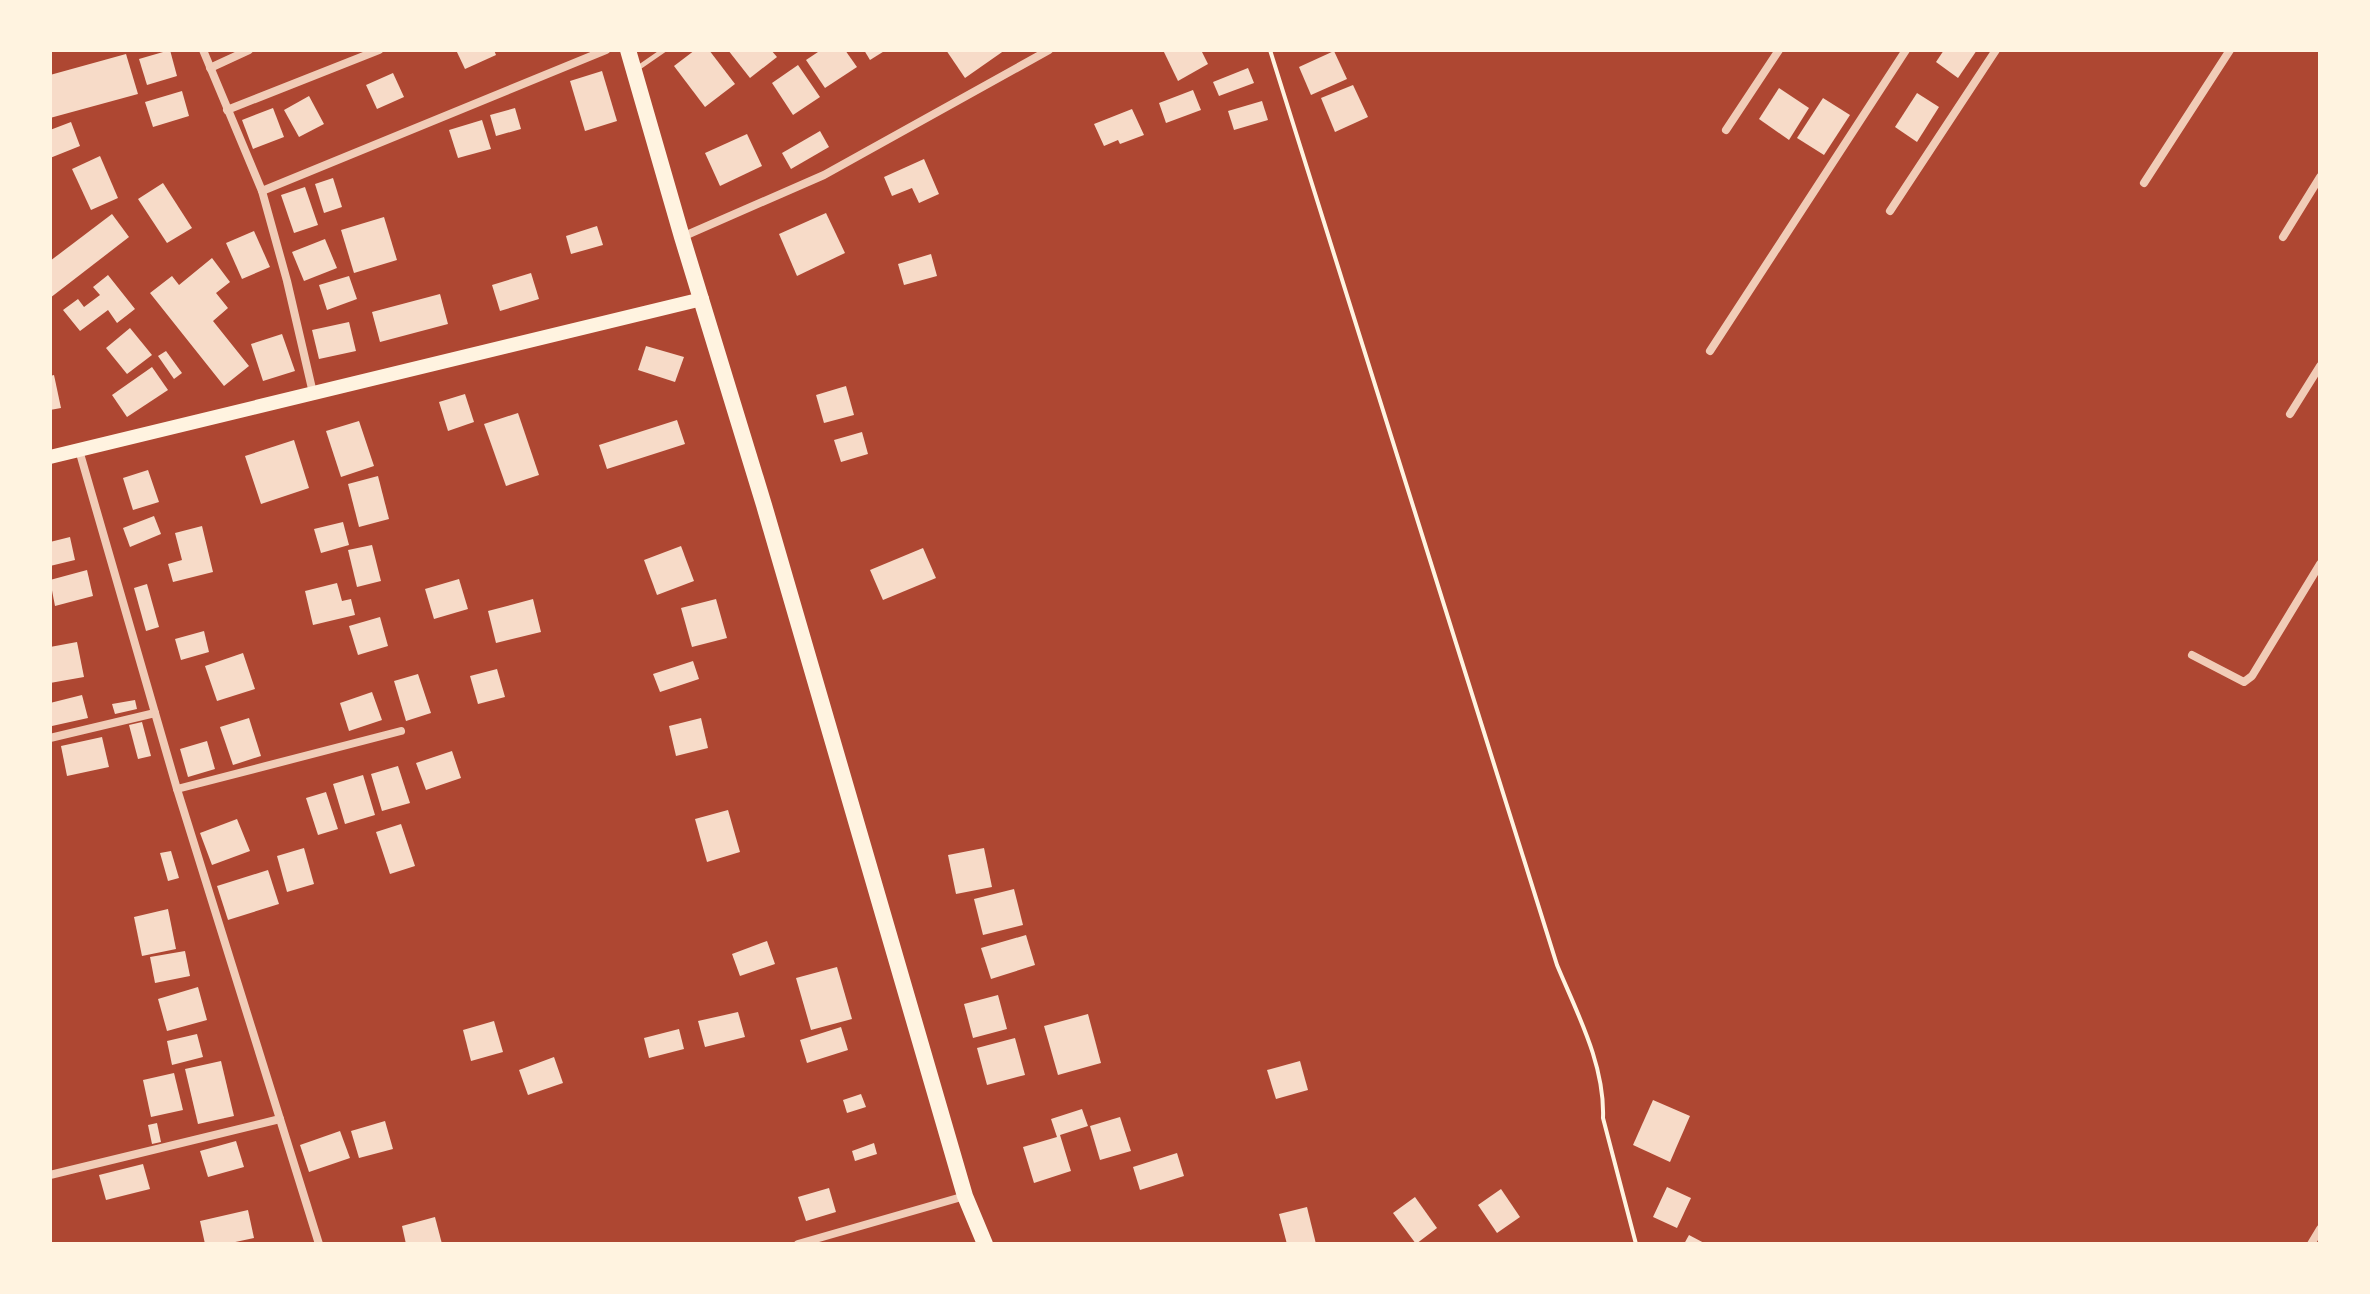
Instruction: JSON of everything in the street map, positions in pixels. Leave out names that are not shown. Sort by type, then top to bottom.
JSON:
[{"type":"main road","points":[[628,50],[965,1196],[985,1244]]},
{"type":"main road","points":[[50,457],[702,299]]},
{"type":"street","points":[[203,50],[262,191],[313,393]]},
{"type":"street","points":[[210,68],[249,50]]},
{"type":"street","points":[[227,110],[379,50]]},
{"type":"street","points":[[262,191],[606,50]]},
{"type":"street","points":[[682,237],[824,175],[1049,50]]},
{"type":"street","points":[[1726,130],[1779,50]]},
{"type":"street","points":[[1710,351],[1906,50]]},
{"type":"street","points":[[1890,211],[1996,50]]},
{"type":"street","points":[[2144,183],[2230,50]]},
{"type":"street","points":[[2283,237],[2320,177]]},
{"type":"street","points":[[2290,414],[2320,366]]},
{"type":"street","points":[[79,450],[177,789],[319,1244]]},
{"type":"street","points":[[2192,655],[2244,682],[2252,676],[2320,564]]},
{"type":"street","points":[[50,738],[155,713]]},
{"type":"street","points":[[177,789],[401,731]]},
{"type":"street","points":[[50,1175],[280,1119]]},
{"type":"street","points":[[798,1244],[965,1196]]},
{"type":"street","points":[[2311,1244],[2320,1229]]},
{"type":"lane","points":[[634,71],[664,50]]},
{"type":"path","points":[[1270,50],[1557,965],[1597,1071],[1604,1098],[1603,1118],[1636,1244]]},
{"type":"shaded area","points":[[50,50],[2320,50],[2320,1244],[50,1244]]},
{"type":"building","points":[[170,50],[177,76],[147,85],[139,59]]},
{"type":"building","points":[[456,50],[494,50],[496,55],[465,69]]},
{"type":"building","points":[[695,50],[709,50],[735,84],[705,107],[674,66]]},
{"type":"building","points":[[728,50],[771,50],[777,57],[750,78]]},
{"type":"building","points":[[821,50],[845,50],[857,67],[825,88],[806,60]]},
{"type":"building","points":[[864,50],[886,50],[870,60]]},
{"type":"building","points":[[946,50],[1005,50],[965,78]]},
{"type":"building","points":[[1163,50],[1201,50],[1208,64],[1178,81]]},
{"type":"building","points":[[1944,50],[1977,50],[1958,78],[1936,62]]},
{"type":"building","points":[[1334,51],[1347,79],[1311,95],[1299,67]]},
{"type":"building","points":[[126,54],[138,94],[50,118],[50,75]]},
{"type":"building","points":[[798,65],[820,97],[793,115],[772,83]]},
{"type":"building","points":[[1248,68],[1254,83],[1219,96],[1213,82]]},
{"type":"building","points":[[602,71],[617,121],[585,131],[570,81]]},
{"type":"building","points":[[393,73],[404,97],[377,109],[366,85]]},
{"type":"building","points":[[1353,85],[1368,117],[1335,132],[1321,98]]},
{"type":"building","points":[[1779,88],[1809,108],[1789,140],[1759,119]]},
{"type":"building","points":[[1193,90],[1201,110],[1166,123],[1159,103]]},
{"type":"building","points":[[182,91],[189,116],[153,127],[145,102]]},
{"type":"building","points":[[1917,93],[1939,107],[1917,142],[1895,127]]},
{"type":"building","points":[[309,96],[324,124],[299,137],[284,110]]},
{"type":"building","points":[[1823,98],[1850,115],[1824,155],[1797,138]]},
{"type":"building","points":[[1262,101],[1268,120],[1234,130],[1228,111]]},
{"type":"building","points":[[273,108],[284,137],[253,149],[242,120]]},
{"type":"building","points":[[515,108],[521,129],[496,136],[490,115]]},
{"type":"building","points":[[1132,109],[1144,135],[1104,146],[1094,124]]},
{"type":"building","points":[[482,120],[491,149],[458,158],[449,130]]},
{"type":"building","points":[[71,122],[80,146],[50,158],[50,130]]},
{"type":"building","points":[[820,131],[829,147],[791,169],[782,153]]},
{"type":"building","points":[[747,134],[762,166],[720,186],[705,153]]},
{"type":"building","points":[[100,156],[118,198],[91,210],[72,169]]},
{"type":"building","points":[[924,159],[939,194],[919,203],[912,188],[892,196],[884,177]]},
{"type":"building","points":[[333,178],[342,207],[324,213],[315,184]]},
{"type":"building","points":[[163,183],[192,228],[167,243],[138,199]]},
{"type":"building","points":[[305,187],[318,225],[294,233],[281,195]]},
{"type":"building","points":[[826,213],[845,253],[797,276],[779,234]]},
{"type":"building","points":[[112,214],[129,237],[50,298],[50,261]]},
{"type":"building","points":[[384,217],[397,260],[354,273],[341,230]]},
{"type":"building","points":[[597,226],[603,245],[571,254],[566,236]]},
{"type":"building","points":[[254,231],[270,267],[242,279],[226,243]]},
{"type":"building","points":[[325,239],[337,268],[304,281],[292,252]]},
{"type":"building","points":[[931,254],[937,276],[904,285],[898,264]]},
{"type":"building","points":[[212,258],[230,282],[216,293],[228,308],[213,321],[249,366],[224,386],[150,293],[172,276],[179,285]]},
{"type":"building","points":[[531,273],[539,299],[500,311],[492,285]]},
{"type":"building","points":[[108,275],[135,309],[117,323],[108,310],[80,331],[63,310],[78,299],[84,307],[100,295],[93,287]]},
{"type":"building","points":[[349,276],[357,299],[327,310],[319,285]]},
{"type":"building","points":[[440,294],[448,324],[380,342],[372,312]]},
{"type":"building","points":[[349,322],[356,351],[319,359],[312,330]]},
{"type":"building","points":[[130,328],[152,355],[127,374],[106,348]]},
{"type":"building","points":[[282,334],[295,371],[263,381],[251,344]]},
{"type":"building","points":[[646,346],[684,357],[675,382],[638,370]]},
{"type":"building","points":[[166,351],[182,373],[174,379],[158,356]]},
{"type":"building","points":[[152,367],[168,390],[127,417],[112,395]]},
{"type":"building","points":[[54,375],[61,408],[50,410],[50,376]]},
{"type":"building","points":[[846,386],[854,415],[824,423],[816,395]]},
{"type":"building","points":[[465,394],[474,422],[448,431],[439,402]]},
{"type":"building","points":[[518,413],[539,475],[506,486],[484,424]]},
{"type":"building","points":[[677,420],[685,444],[607,469],[599,445]]},
{"type":"building","points":[[359,421],[374,466],[341,477],[326,431]]},
{"type":"building","points":[[862,432],[868,454],[841,462],[834,440]]},
{"type":"building","points":[[294,440],[309,488],[261,504],[245,456]]},
{"type":"building","points":[[148,470],[159,502],[133,510],[123,478]]},
{"type":"building","points":[[378,476],[389,519],[359,527],[348,484]]},
{"type":"building","points":[[154,516],[161,534],[130,547],[123,528]]},
{"type":"building","points":[[343,522],[349,545],[321,553],[314,529]]},
{"type":"building","points":[[202,526],[213,572],[173,582],[168,564],[182,560],[175,533]]},
{"type":"building","points":[[70,537],[75,560],[50,566],[50,542]]},
{"type":"building","points":[[372,545],[381,581],[357,587],[348,550]]},
{"type":"building","points":[[681,546],[694,581],[657,595],[644,560]]},
{"type":"building","points":[[923,548],[936,578],[883,600],[870,570]]},
{"type":"building","points":[[87,570],[93,596],[55,606],[50,580]]},
{"type":"building","points":[[459,579],[468,609],[434,619],[425,589]]},
{"type":"building","points":[[337,583],[342,601],[351,599],[355,615],[313,625],[305,591]]},
{"type":"building","points":[[147,584],[159,627],[146,631],[134,588]]},
{"type":"building","points":[[533,599],[541,632],[496,643],[488,611]]},
{"type":"building","points":[[716,599],[727,638],[692,647],[681,608]]},
{"type":"building","points":[[380,617],[388,646],[358,655],[349,626]]},
{"type":"building","points":[[204,631],[209,652],[181,660],[175,639]]},
{"type":"building","points":[[77,642],[84,677],[50,683],[50,647]]},
{"type":"building","points":[[243,653],[255,689],[217,701],[205,666]]},
{"type":"building","points":[[693,661],[699,679],[660,692],[653,674]]},
{"type":"building","points":[[497,669],[505,697],[478,704],[470,676]]},
{"type":"building","points":[[418,674],[431,713],[406,721],[394,681]]},
{"type":"building","points":[[372,692],[382,720],[349,731],[340,703]]},
{"type":"building","points":[[82,695],[88,718],[52,726],[50,703]]},
{"type":"building","points":[[135,700],[137,709],[115,714],[112,704]]},
{"type":"building","points":[[249,718],[261,756],[233,765],[220,727]]},
{"type":"building","points":[[701,718],[708,748],[676,756],[669,726]]},
{"type":"building","points":[[142,722],[151,756],[138,759],[129,725]]},
{"type":"building","points":[[102,737],[109,767],[67,776],[61,746]]},
{"type":"building","points":[[207,741],[215,769],[188,777],[180,749]]},
{"type":"building","points":[[452,751],[461,778],[426,790],[416,763]]},
{"type":"building","points":[[398,766],[410,803],[382,811],[371,774]]},
{"type":"building","points":[[363,775],[375,815],[345,824],[333,784]]},
{"type":"building","points":[[326,792],[338,829],[318,835],[306,798]]},
{"type":"building","points":[[728,810],[740,852],[707,862],[695,819]]},
{"type":"building","points":[[237,819],[250,851],[212,865],[200,833]]},
{"type":"building","points":[[401,824],[415,866],[390,874],[376,832]]},
{"type":"building","points":[[304,848],[314,884],[287,892],[277,856]]},
{"type":"building","points":[[984,848],[992,887],[956,894],[948,855]]},
{"type":"building","points":[[171,851],[179,878],[168,881],[160,853]]},
{"type":"building","points":[[268,870],[279,904],[228,920],[217,886]]},
{"type":"building","points":[[1014,889],[1023,925],[983,935],[974,899]]},
{"type":"building","points":[[168,909],[176,949],[142,956],[134,917]]},
{"type":"building","points":[[1026,935],[1035,965],[991,979],[981,948]]},
{"type":"building","points":[[767,941],[775,964],[740,976],[732,954]]},
{"type":"building","points":[[185,951],[190,976],[155,983],[150,957]]},
{"type":"building","points":[[837,967],[852,1019],[811,1030],[796,978]]},
{"type":"building","points":[[198,987],[207,1020],[167,1031],[158,999]]},
{"type":"building","points":[[998,995],[1007,1029],[973,1038],[964,1004]]},
{"type":"building","points":[[738,1012],[745,1037],[705,1047],[698,1021]]},
{"type":"building","points":[[1088,1014],[1101,1063],[1058,1075],[1044,1026]]},
{"type":"building","points":[[494,1021],[503,1052],[471,1061],[463,1030]]},
{"type":"building","points":[[841,1027],[848,1050],[807,1063],[800,1040]]},
{"type":"building","points":[[679,1029],[684,1049],[649,1058],[644,1038]]},
{"type":"building","points":[[197,1034],[203,1057],[172,1065],[167,1041]]},
{"type":"building","points":[[1015,1038],[1025,1075],[987,1085],[977,1048]]},
{"type":"building","points":[[554,1057],[563,1083],[528,1095],[519,1070]]},
{"type":"building","points":[[221,1061],[234,1116],[198,1124],[185,1069]]},
{"type":"building","points":[[1300,1061],[1308,1090],[1276,1099],[1267,1070]]},
{"type":"building","points":[[174,1073],[183,1110],[151,1117],[143,1080]]},
{"type":"building","points":[[861,1094],[866,1107],[847,1113],[843,1100]]},
{"type":"building","points":[[1653,1100],[1690,1116],[1670,1162],[1633,1145]]},
{"type":"building","points":[[1082,1109],[1088,1126],[1060,1135],[1071,1171],[1034,1183],[1023,1147],[1057,1137],[1051,1119]]},
{"type":"building","points":[[1120,1117],[1131,1151],[1100,1160],[1090,1126]]},
{"type":"building","points":[[385,1121],[393,1149],[359,1158],[351,1131]]},
{"type":"building","points":[[157,1123],[161,1142],[152,1144],[148,1125]]},
{"type":"building","points":[[340,1131],[350,1158],[309,1172],[300,1145]]},
{"type":"building","points":[[236,1141],[244,1167],[208,1177],[200,1151]]},
{"type":"building","points":[[874,1143],[877,1154],[855,1161],[852,1151]]},
{"type":"building","points":[[1177,1153],[1184,1176],[1140,1190],[1133,1167]]},
{"type":"building","points":[[143,1164],[150,1189],[106,1200],[99,1175]]},
{"type":"building","points":[[1667,1187],[1691,1198],[1677,1228],[1653,1217]]},
{"type":"building","points":[[829,1188],[836,1212],[806,1221],[798,1197]]},
{"type":"building","points":[[1501,1189],[1520,1217],[1497,1233],[1478,1205]]},
{"type":"building","points":[[1415,1197],[1437,1228],[1416,1244],[1393,1213]]},
{"type":"building","points":[[1307,1207],[1316,1244],[1287,1244],[1279,1214]]},
{"type":"building","points":[[248,1210],[254,1238],[226,1244],[205,1244],[200,1221]]},
{"type":"building","points":[[435,1217],[442,1244],[406,1244],[402,1226]]},
{"type":"building","points":[[1689,1235],[1706,1244],[1684,1244]]}]
